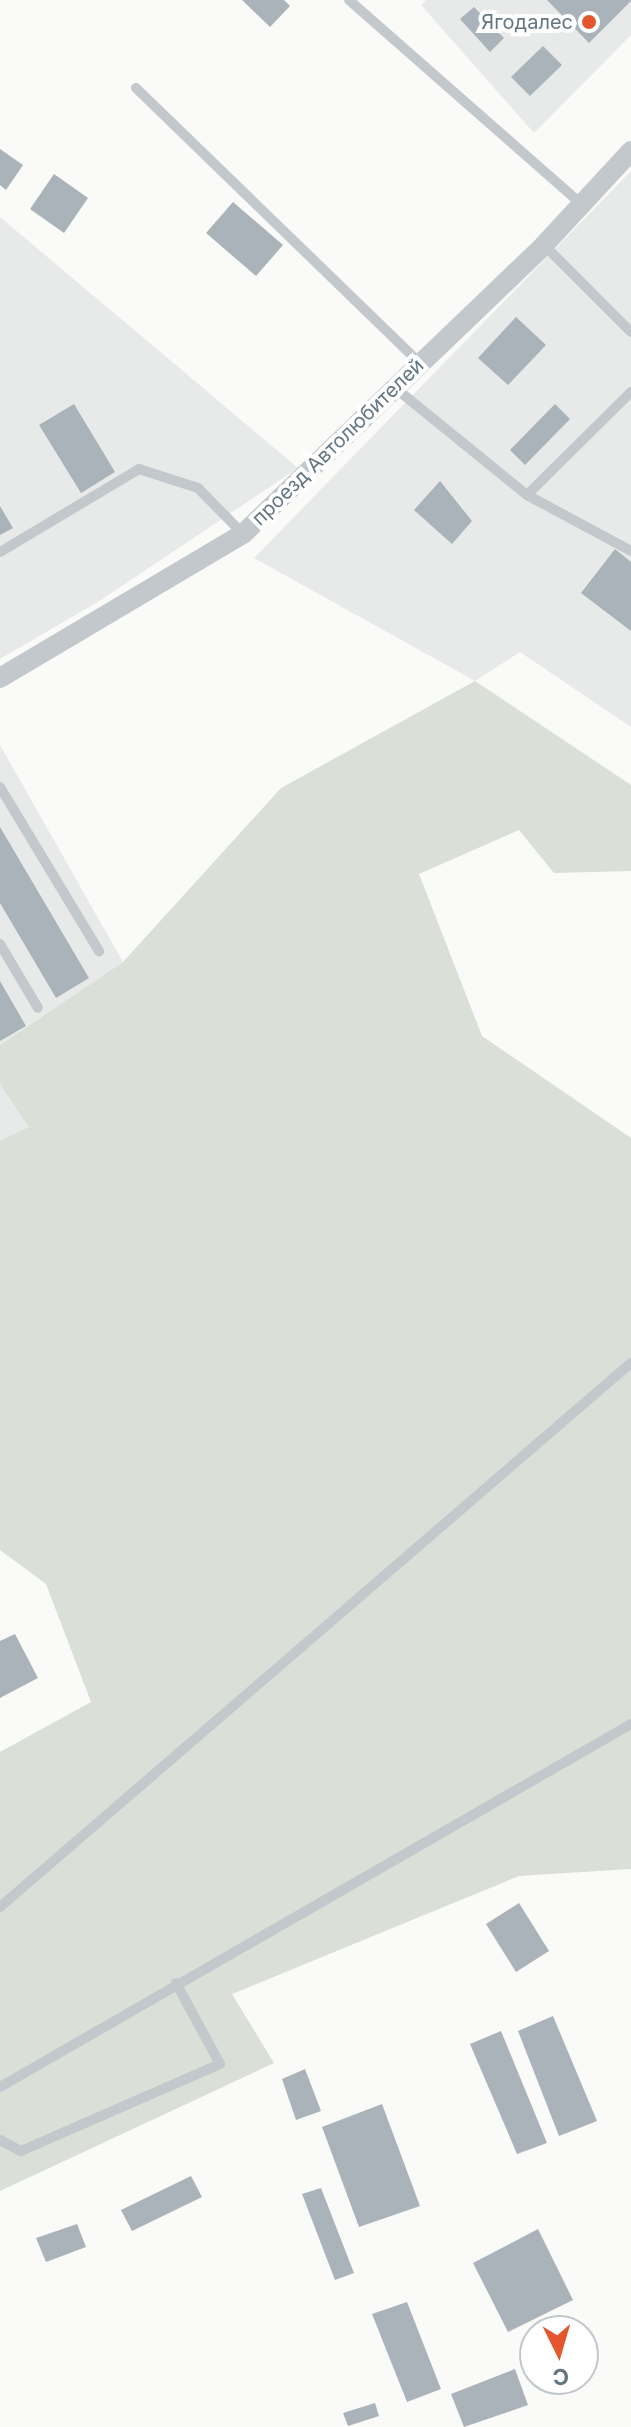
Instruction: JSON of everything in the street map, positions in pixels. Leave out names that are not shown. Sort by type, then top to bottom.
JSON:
[{"type":"street","name":"проезд Автолюбителей","points":[[0,678],[243,534],[544,245],[631,151]]},
{"type":"lane","points":[[349,0],[582,205]]},
{"type":"lane","points":[[136,88],[420,363]]},
{"type":"lane","points":[[544,245],[631,332]]},
{"type":"lane","points":[[394,387],[527,495],[631,551]]},
{"type":"lane","points":[[527,495],[631,392]]},
{"type":"lane","points":[[0,552],[139,469],[198,488],[243,534]]},
{"type":"lane","points":[[0,787],[99,951]]},
{"type":"lane","points":[[0,944],[38,1008]]},
{"type":"lane","points":[[0,1907],[631,1363]]},
{"type":"lane","points":[[0,2087],[176,1983],[625,1733],[631,1724]]},
{"type":"lane","points":[[0,2140],[21,2151],[220,2064],[176,1983]]},
{"type":"shaded area","points":[[426,0],[631,0],[631,35],[534,133],[421,5]]},
{"type":"shaded area","points":[[631,171],[631,727],[520,652],[475,681],[254,558]]},
{"type":"shaded area","points":[[0,217],[298,468],[101,600],[0,659]]},
{"type":"shaded area","points":[[475,681],[631,785],[631,871],[554,873],[519,830],[419,874],[482,1036],[631,1138],[631,1869],[519,1876],[232,1994],[274,2063],[0,2191],[0,1752],[91,1702],[46,1584],[0,1550],[0,1141],[29,1127],[0,1084],[0,1045],[123,962],[281,788]]},
{"type":"shaded area","points":[[0,745],[123,962],[0,1045]]},
{"type":"shaded area","points":[[0,1084],[30,1127],[0,1141]]},
{"type":"building","points":[[242,0],[284,0],[290,6],[270,27]]},
{"type":"building","name":"Ягодалес","points":[[547,0],[631,0],[631,1],[589,43]]},
{"type":"building","points":[[474,7],[504,38],[490,52],[460,19]]},
{"type":"building","points":[[543,46],[562,65],[530,96],[511,77]]},
{"type":"building","points":[[0,149],[23,165],[6,190],[0,185]]},
{"type":"building","points":[[54,174],[88,198],[64,233],[30,209]]},
{"type":"building","points":[[233,202],[283,245],[256,276],[206,233]]},
{"type":"building","points":[[516,317],[546,345],[508,385],[478,358]]},
{"type":"building","points":[[74,404],[115,472],[81,493],[39,425]]},
{"type":"building","points":[[555,404],[570,419],[525,465],[510,450]]},
{"type":"building","points":[[440,481],[472,521],[452,544],[414,510]]},
{"type":"building","points":[[0,506],[13,528],[0,535]]},
{"type":"building","points":[[615,549],[631,562],[631,631],[581,593]]},
{"type":"building","points":[[0,827],[89,978],[56,998],[0,903]]},
{"type":"building","points":[[0,981],[26,1026],[0,1041]]},
{"type":"building","points":[[15,1634],[38,1678],[0,1698],[0,1641]]},
{"type":"building","points":[[519,1903],[549,1951],[516,1972],[486,1924]]},
{"type":"building","points":[[553,2016],[597,2121],[559,2136],[518,2031]]},
{"type":"building","points":[[501,2031],[547,2143],[517,2154],[470,2044]]},
{"type":"building","points":[[305,2069],[321,2111],[296,2120],[282,2079]]},
{"type":"building","points":[[382,2104],[420,2206],[359,2227],[322,2127]]},
{"type":"building","points":[[191,2176],[202,2197],[132,2231],[121,2210]]},
{"type":"building","points":[[321,2188],[354,2273],[335,2280],[302,2194]]},
{"type":"building","points":[[77,2224],[86,2247],[46,2262],[36,2238]]},
{"type":"building","points":[[538,2229],[573,2300],[543,2315],[519,2315],[519,2327],[508,2332],[473,2263]]},
{"type":"building","points":[[407,2302],[441,2389],[407,2402],[372,2314]]},
{"type":"building","points":[[515,2369],[519,2395],[524,2395],[528,2405],[464,2427],[451,2394]]},
{"type":"building","points":[[375,2403],[379,2416],[348,2426],[343,2413]]},
{"type":"place","name":"Ягодалес","points":[[589,22]]}]
